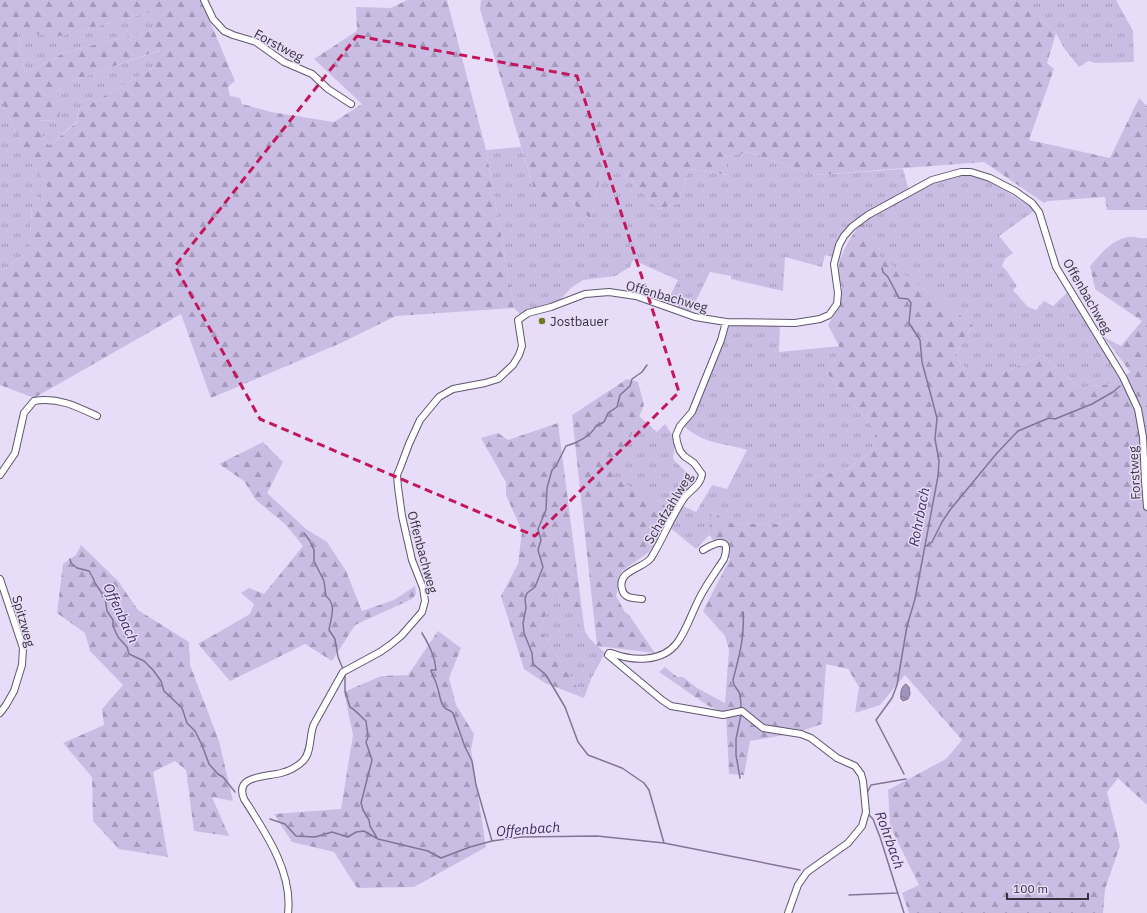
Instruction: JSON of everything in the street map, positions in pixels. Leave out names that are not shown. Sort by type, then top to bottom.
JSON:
[{"type":"street","name":"Forstweg","points":[[204,0],[213,19],[224,31],[233,36],[256,42],[284,62],[312,74],[328,89],[351,104]]},
{"type":"street","name":"Offenbachweg","points":[[288,913],[283,870],[265,833],[244,799],[242,788],[250,780],[292,769],[304,760],[307,754],[311,730],[343,672],[390,645],[401,636],[422,612],[425,601],[423,588],[412,560],[402,516],[398,481],[400,468],[420,420],[439,398],[447,391],[453,389],[498,379],[517,360],[522,341],[518,321],[519,318],[528,313],[551,307],[585,294],[609,292],[636,296],[695,317],[726,322],[795,323],[812,321],[826,317],[835,307],[838,299],[834,268],[839,246],[844,236],[852,227],[868,216],[932,180],[961,172],[971,172],[990,178],[1016,191],[1036,207],[1056,267],[1126,383],[1138,409],[1143,437]]},
{"type":"street","name":"Schafzahlweg","points":[[642,599],[625,596],[622,589],[622,581],[630,571],[644,565],[650,558],[670,520],[685,497],[701,479],[702,474],[694,463],[680,451],[676,435],[680,426],[692,412],[721,340],[726,322]]},
{"type":"street","points":[[0,475],[14,453],[24,413],[34,401],[53,399],[76,406],[97,416]]},
{"type":"street","name":"Forstweg","points":[[1143,437],[1144,481],[1147,507]]},
{"type":"street","points":[[703,550],[719,542],[726,546],[727,552],[698,600],[677,644],[667,652],[650,658],[631,658],[611,653],[608,655],[671,706],[723,715],[742,711],[763,728],[806,735],[837,758],[850,763],[859,770],[863,781],[865,805],[864,821],[862,826],[848,843],[807,872],[798,886],[788,913]]},
{"type":"street","name":"Spitzweg","points":[[0,579],[23,648],[22,665],[14,691],[0,713]]},
{"type":"highlighted area","points":[[357,36],[577,76],[679,392],[535,536],[260,419],[175,266]]},
{"type":"green space","points":[[0,0],[201,0],[235,81],[228,87],[230,96],[240,98],[242,104],[271,112],[334,122],[362,104],[314,59],[357,31],[356,7],[391,8],[407,0],[447,0],[486,150],[514,308],[396,316],[341,343],[211,398],[181,314],[34,398],[0,385],[0,271],[29,252],[32,206],[47,186],[25,151],[0,98]],"holes":[[[151,12],[157,29],[66,52],[25,73],[17,30],[56,37]],[[160,50],[153,68],[78,111],[77,122],[49,146],[35,121],[58,120],[62,104],[48,98],[69,82]]]},
{"type":"green space","points":[[481,0],[1022,0],[1056,33],[1047,63],[1054,69],[1029,140],[1110,158],[1139,98],[1147,106],[1147,210],[1107,210],[1105,197],[1048,201],[1044,203],[984,162],[815,175],[749,152],[724,157],[729,175],[688,169],[679,203],[658,209],[616,163],[602,170],[591,219],[569,200],[559,212],[539,206],[480,9]]},
{"type":"green space","points":[[1022,0],[1116,0],[1133,31],[1134,62],[1096,63],[1088,61],[1079,67],[1064,48],[1056,33]]},
{"type":"green space","points":[[151,12],[158,29],[66,52],[25,73],[17,29],[56,37]]},
{"type":"green space","points":[[161,50],[153,68],[78,111],[77,121],[49,146],[34,121],[58,120],[48,98],[69,82]]},
{"type":"green space","points":[[0,98],[25,151],[47,186],[32,206],[29,252],[1,271],[0,271]]},
{"type":"green space","points":[[521,147],[539,206],[569,200],[591,219],[602,170],[616,163],[658,209],[679,203],[688,169],[728,175],[724,157],[749,152],[815,175],[903,169],[909,191],[857,219],[850,225],[840,237],[833,257],[825,255],[822,267],[785,257],[783,291],[731,279],[731,276],[710,272],[691,311],[683,309],[668,300],[678,280],[633,260],[630,267],[615,276],[583,280],[572,287],[558,302],[521,315],[514,308],[486,150]]},
{"type":"green space","points":[[957,174],[990,182],[1028,204],[1035,210],[999,236],[1013,253],[1005,259],[1002,266],[1017,286],[1013,290],[1028,307],[1036,310],[1044,301],[1053,306],[1068,292],[1122,378],[1113,384],[1079,387],[1043,355],[1000,374],[967,370],[954,355],[973,325],[879,256],[880,250],[863,223],[863,220],[931,183]]},
{"type":"green space","points":[[863,223],[880,250],[880,256],[973,325],[954,355],[967,369],[1000,374],[1043,355],[1079,387],[1113,384],[1130,372],[1102,336],[1121,346],[1142,321],[1095,289],[1090,266],[1102,252],[1116,241],[1128,237],[1147,238],[1147,805],[1118,778],[1107,792],[1120,846],[1105,889],[1103,913],[909,913],[902,893],[919,885],[890,826],[888,790],[946,759],[962,740],[905,675],[880,705],[855,713],[859,687],[848,669],[826,664],[822,724],[796,733],[750,741],[744,775],[729,774],[726,714],[707,705],[659,672],[665,667],[677,677],[683,677],[697,688],[725,703],[729,650],[725,636],[703,611],[730,559],[709,535],[712,510],[727,523],[777,524],[806,509],[813,477],[849,469],[871,451],[876,431],[827,373],[841,350],[828,325],[840,305],[842,287],[838,272],[840,259],[848,242],[858,227]]},
{"type":"green space","points":[[729,324],[780,324],[779,352],[840,346],[841,350],[827,373],[876,431],[871,451],[849,469],[813,477],[807,509],[777,524],[727,523],[713,511],[709,535],[696,549],[668,526],[681,505],[696,512],[712,485],[727,489],[747,450],[706,440],[683,425]]},
{"type":"green space","points":[[627,379],[638,382],[644,405],[613,478],[659,501],[673,512],[649,552],[622,571],[616,596],[625,612],[629,615],[655,653],[597,646],[572,415]]},
{"type":"green space","points":[[639,416],[657,432],[665,424],[674,440],[673,459],[695,481],[681,497],[673,512],[659,501],[612,478]]},
{"type":"green space","points":[[558,423],[585,633],[556,588],[540,629],[584,698],[545,683],[524,669],[501,596],[518,564],[522,531],[506,495],[506,482],[481,438],[498,433],[508,440]]},
{"type":"green space","points":[[263,442],[283,462],[267,493],[306,529],[327,542],[346,571],[362,611],[394,600],[415,586],[416,594],[412,599],[355,625],[332,661],[305,644],[230,681],[198,644],[250,614],[254,604],[241,593],[249,588],[264,594],[303,546],[285,524],[256,500],[244,481],[219,464]]},
{"type":"green space","points":[[81,545],[118,581],[138,610],[189,642],[190,665],[219,741],[233,801],[212,797],[229,836],[194,831],[186,770],[175,761],[153,772],[168,857],[119,849],[93,821],[92,777],[63,743],[104,725],[102,709],[123,685],[90,651],[85,633],[57,613],[63,564],[76,555]]},
{"type":"green space","points":[[556,588],[590,639],[605,653],[591,679],[584,698],[540,629]]},
{"type":"green space","points":[[438,631],[461,648],[449,678],[456,705],[474,734],[471,750],[486,847],[414,887],[357,888],[334,852],[292,842],[274,814],[341,809],[353,735],[344,692],[381,676],[408,675]]},
{"type":"water","points":[[906,684],[909,687],[910,694],[908,699],[903,701],[901,699],[901,693],[904,685]]},
{"type":"waterway","name":"Rohrbach","points":[[882,268],[899,298],[908,299],[911,303],[909,323],[920,340],[922,362],[937,418],[935,439],[939,461],[938,476],[915,599],[907,626],[897,685],[892,698],[876,720],[904,774]]},
{"type":"waterway","points":[[647,365],[642,372],[632,379],[630,386],[620,395],[617,407],[608,413],[604,422],[596,426],[594,430],[583,439],[566,446],[556,466],[552,470],[547,488],[546,510],[538,529],[541,540],[538,550],[543,567],[535,587],[527,593],[523,623],[524,633],[532,653],[533,664],[546,675],[565,707],[578,742],[588,755],[622,768],[644,783],[649,790],[664,843]]},
{"type":"waterway","points":[[926,546],[932,542],[950,510],[997,453],[1018,431],[1049,418],[1055,419],[1092,404],[1113,392],[1120,386]]},
{"type":"waterway","points":[[304,533],[314,550],[314,561],[324,581],[326,596],[331,603],[332,612],[329,630],[335,639],[338,657],[343,669]]},
{"type":"waterway","name":"Offenbach","points":[[70,559],[71,563],[77,568],[89,571],[105,598],[107,611],[113,620],[113,626],[118,637],[127,647],[129,654],[144,661],[153,670],[161,681],[164,691],[182,708],[187,723],[195,731],[209,764],[218,774],[223,777],[235,792]]},
{"type":"waterway","points":[[741,709],[740,694],[734,685],[733,680],[742,638],[743,612]]},
{"type":"waterway","points":[[422,633],[433,655],[436,670],[431,670],[442,703],[445,708],[453,713],[465,747],[472,761],[476,785],[492,841]]},
{"type":"waterway","points":[[345,674],[345,691],[350,707],[366,721],[368,737],[366,742],[372,760],[361,803],[369,820],[370,826],[377,838]]},
{"type":"waterway","points":[[740,778],[736,755],[736,739],[741,715]]},
{"type":"waterway","name":"Rohrbach","points":[[867,793],[871,785],[906,779]]},
{"type":"waterway","name":"Rohrbach","points":[[868,814],[873,819],[880,837],[904,913]]},
{"type":"waterway","name":"Offenbach","points":[[270,819],[285,824],[296,836],[315,837],[332,832],[348,837],[356,832],[364,831],[378,839],[428,851],[441,858],[470,847],[492,841],[522,837],[597,836],[664,843],[800,870]]},
{"type":"waterway","name":"Offenbach","points":[[849,895],[897,893]]},
{"type":"place","name":"Jostbauer","points":[[542,321]]}]
